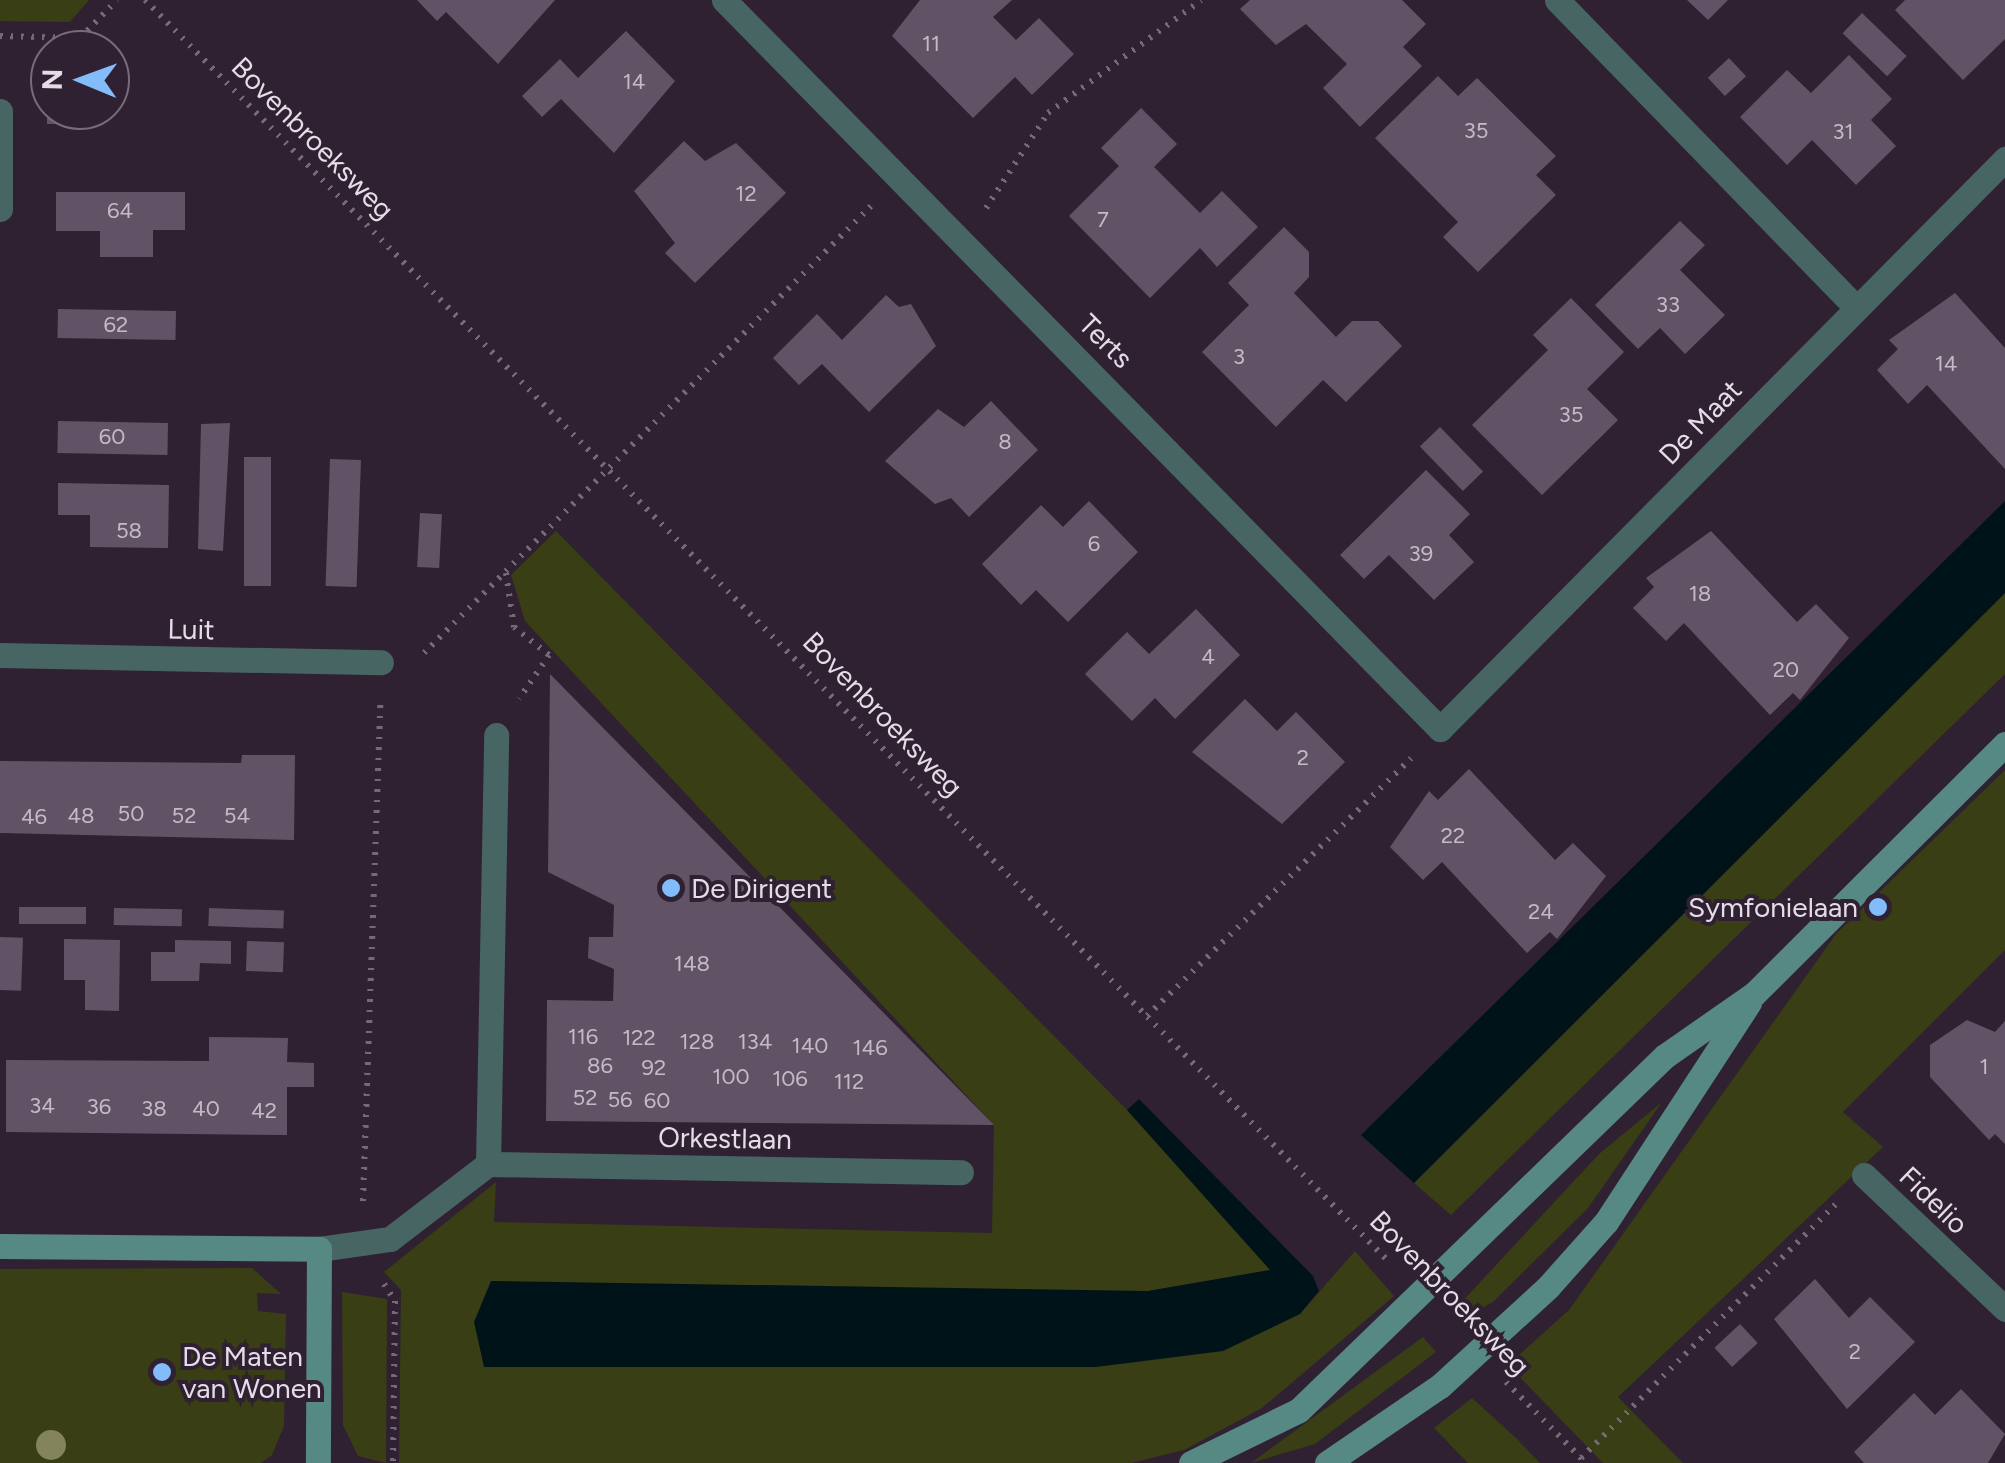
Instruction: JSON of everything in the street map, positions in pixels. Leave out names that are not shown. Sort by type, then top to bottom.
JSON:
[{"type":"street","name":"Terts","points":[[724,0],[1440,729]]},
{"type":"street","points":[[1557,0],[1855,306]]},
{"type":"street","points":[[0,111],[0,209]]},
{"type":"street","name":"De Maat","points":[[1440,729],[1855,306],[2005,160]]},
{"type":"street","name":"Luit","points":[[0,655],[381,662]]},
{"type":"street","points":[[0,1246],[318,1249],[390,1239],[488,1164],[496,735]]},
{"type":"street","points":[[1191,1463],[1298,1410],[1424,1298],[1665,1056],[1754,994],[2005,744]]},
{"type":"street","points":[[1327,1463],[1479,1354],[1606,1222],[1754,994]]},
{"type":"street","name":"Orkestlaan","points":[[488,1164],[962,1172]]},
{"type":"street","name":"Fidelio","points":[[1864,1176],[2005,1309]]},
{"type":"street","points":[[318,1249],[318,1463]]},
{"type":"path","points":[[0,36],[80,38],[118,0]]},
{"type":"path","name":"Bovenbroeksweg","points":[[145,0],[1424,1298]]},
{"type":"path","points":[[964,241],[1048,112],[1201,0]]},
{"type":"path","points":[[392,1463],[396,1301],[356,1244],[370,1152],[381,662],[416,660],[900,176]]},
{"type":"path","points":[[496,735],[549,654],[514,627],[506,572]]},
{"type":"path","points":[[1147,1016],[1440,729]]},
{"type":"path","points":[[1583,1461],[1864,1176]]},
{"type":"path","name":"Bovenbroeksweg","points":[[1479,1354],[1583,1461]]},
{"type":"green space","points":[[0,0],[89,0],[70,22],[0,21]]},
{"type":"green space","points":[[556,531],[1127,1110],[1271,1270],[1148,1291],[1300,1314],[1355,1251],[1394,1296],[1262,1408],[1184,1450],[1131,1463],[399,1463],[401,1290],[384,1272],[496,1182],[494,1222],[992,1233],[994,1125],[525,621],[511,575]]},
{"type":"green space","points":[[2005,593],[2005,674],[1451,1215],[1414,1183]]},
{"type":"green space","points":[[2005,770],[2005,950],[1843,1112],[1883,1147],[1618,1397],[1683,1463],[1603,1463],[1508,1365],[1569,1310],[1836,934]]},
{"type":"green space","points":[[1662,1102],[1588,1208],[1493,1302],[1470,1314],[1458,1306],[1599,1154]]},
{"type":"green space","points":[[252,1268],[281,1294],[257,1293],[258,1311],[286,1314],[284,1426],[272,1455],[261,1463],[0,1463],[0,1269]]},
{"type":"green space","points":[[342,1292],[387,1299],[386,1463],[358,1456],[343,1425]]},
{"type":"green space","points":[[1423,1337],[1436,1352],[1315,1444],[1251,1463]]},
{"type":"green space","points":[[1472,1398],[1540,1463],[1468,1463],[1434,1428]]},
{"type":"shaded area","points":[[2005,501],[2005,593],[1414,1183],[1361,1135]]},
{"type":"shaded area","points":[[1139,1099],[1313,1276],[1319,1291],[1300,1314],[1223,1351],[1096,1367],[484,1367],[474,1322],[491,1281],[1148,1291],[1270,1270],[1127,1110]]},
{"type":"building","points":[[417,0],[555,0],[498,64],[446,12],[437,21]]},
{"type":"building","points":[[920,0],[1012,0],[993,17],[1016,40],[1039,18],[1074,54],[1032,95],[1015,77],[973,118],[892,36]]},
{"type":"building","points":[[1250,0],[1402,0],[1426,24],[1403,47],[1422,66],[1360,127],[1323,88],[1347,64],[1306,24],[1276,45],[1240,9]]},
{"type":"building","points":[[1687,0],[1728,0],[1708,20]]},
{"type":"building","points":[[1905,0],[2005,0],[2005,39],[1963,80],[1895,10]]},
{"type":"building","points":[[1862,13],[1907,56],[1887,76],[1843,33]]},
{"type":"building","points":[[626,31],[675,81],[614,153],[561,99],[542,117],[522,96],[560,59],[578,78]]},
{"type":"building","points":[[1849,55],[1892,99],[1871,120],[1896,146],[1856,185],[1812,140],[1787,165],[1740,117],[1787,70],[1811,93]]},
{"type":"building","points":[[1729,58],[1746,76],[1725,96],[1708,78]]},
{"type":"building","points":[[1438,76],[1458,96],[1477,78],[1556,156],[1536,175],[1556,195],[1478,272],[1443,237],[1458,222],[1375,138]]},
{"type":"building","points":[[1141,108],[1177,144],[1154,167],[1200,213],[1222,191],[1258,227],[1217,267],[1200,248],[1150,298],[1069,216],[1119,166],[1101,148]]},
{"type":"building","points":[[684,141],[705,161],[736,143],[786,193],[695,283],[665,253],[675,243],[634,191]]},
{"type":"building","points":[[56,192],[185,192],[185,230],[153,230],[153,257],[100,257],[100,231],[56,231]]},
{"type":"building","points":[[1680,221],[1705,245],[1680,270],[1725,315],[1685,354],[1660,328],[1638,349],[1595,305]]},
{"type":"building","points":[[1284,227],[1309,252],[1309,277],[1294,293],[1336,337],[1352,321],[1378,321],[1402,346],[1346,402],[1323,380],[1276,427],[1202,352],[1249,305],[1228,283]]},
{"type":"building","points":[[1955,293],[2005,348],[2005,469],[1927,385],[1908,404],[1877,370],[1898,349],[1889,340]]},
{"type":"building","points":[[886,295],[899,307],[911,304],[936,346],[869,412],[822,364],[799,385],[773,358],[817,314],[842,340]]},
{"type":"building","points":[[1571,298],[1624,352],[1587,389],[1618,420],[1542,495],[1472,425],[1548,350],[1533,335]]},
{"type":"building","points":[[58,309],[176,311],[175,340],[57,338]]},
{"type":"building","points":[[991,401],[1038,450],[969,517],[951,498],[935,504],[885,461],[938,409],[964,427]]},
{"type":"building","points":[[58,421],[168,423],[167,455],[57,453]]},
{"type":"building","points":[[230,423],[223,551],[198,549],[201,424]]},
{"type":"building","points":[[1440,427],[1483,472],[1463,491],[1420,446]]},
{"type":"building","points":[[244,457],[271,457],[271,586],[244,586]]},
{"type":"building","points":[[330,459],[361,460],[357,587],[326,586]]},
{"type":"building","points":[[1426,470],[1470,514],[1449,535],[1474,562],[1434,600],[1389,555],[1364,579],[1340,555]]},
{"type":"building","points":[[58,483],[169,485],[168,548],[90,547],[90,515],[58,515]]},
{"type":"building","points":[[1089,501],[1138,552],[1068,622],[1036,590],[1021,605],[982,564],[1041,505],[1063,527]]},
{"type":"building","points":[[420,513],[442,514],[439,568],[417,567]]},
{"type":"building","points":[[1711,531],[1797,622],[1816,604],[1849,638],[1800,700],[1793,693],[1770,715],[1684,623],[1666,641],[1633,608],[1654,587],[1646,578]]},
{"type":"building","points":[[1196,609],[1240,655],[1175,719],[1155,698],[1132,721],[1085,674],[1127,632],[1149,654]]},
{"type":"building","name":"De Dirigent","points":[[550,674],[994,1125],[546,1121],[547,1000],[613,1001],[614,969],[588,958],[589,937],[613,937],[614,905],[548,872]]},
{"type":"building","points":[[1245,699],[1277,731],[1296,712],[1345,762],[1282,824],[1192,752]]},
{"type":"building","points":[[242,755],[295,755],[294,840],[0,833],[0,761],[241,763]]},
{"type":"building","points":[[1469,769],[1555,860],[1573,843],[1606,876],[1557,939],[1550,932],[1527,953],[1442,862],[1423,880],[1390,847],[1429,791],[1438,800]]},
{"type":"building","points":[[19,907],[86,907],[86,924],[19,924]]},
{"type":"building","points":[[114,908],[182,909],[182,926],[114,925]]},
{"type":"building","points":[[209,908],[284,911],[283,929],[208,926]]},
{"type":"building","points":[[0,937],[23,938],[21,991],[0,990]]},
{"type":"building","points":[[64,939],[120,940],[119,1011],[85,1010],[85,980],[64,980]]},
{"type":"building","points":[[175,940],[231,941],[231,964],[200,963],[199,981],[151,981],[151,952],[175,952]]},
{"type":"building","points":[[247,941],[284,942],[283,972],[246,971]]},
{"type":"building","points":[[1967,1020],[1995,1032],[2005,1021],[2005,1144],[1995,1134],[1989,1140],[1930,1077],[1930,1045]]},
{"type":"building","points":[[209,1037],[288,1038],[287,1062],[314,1063],[314,1087],[287,1087],[287,1135],[6,1132],[6,1060],[209,1061]]},
{"type":"building","points":[[1815,1279],[1849,1318],[1870,1297],[1915,1342],[1847,1409],[1774,1319]]},
{"type":"building","points":[[1740,1324],[1758,1343],[1732,1367],[1714,1348]]},
{"type":"building","points":[[1961,1389],[2005,1434],[1988,1463],[1864,1463],[1854,1452],[1914,1393],[1935,1415]]},
{"type":"place","name":"De Dirigent","points":[[671,888]]},
{"type":"place","name":"Symfonielaan","points":[[1878,907]]},
{"type":"place","name":"De Maten van Wonen","points":[[162,1372]]}]
